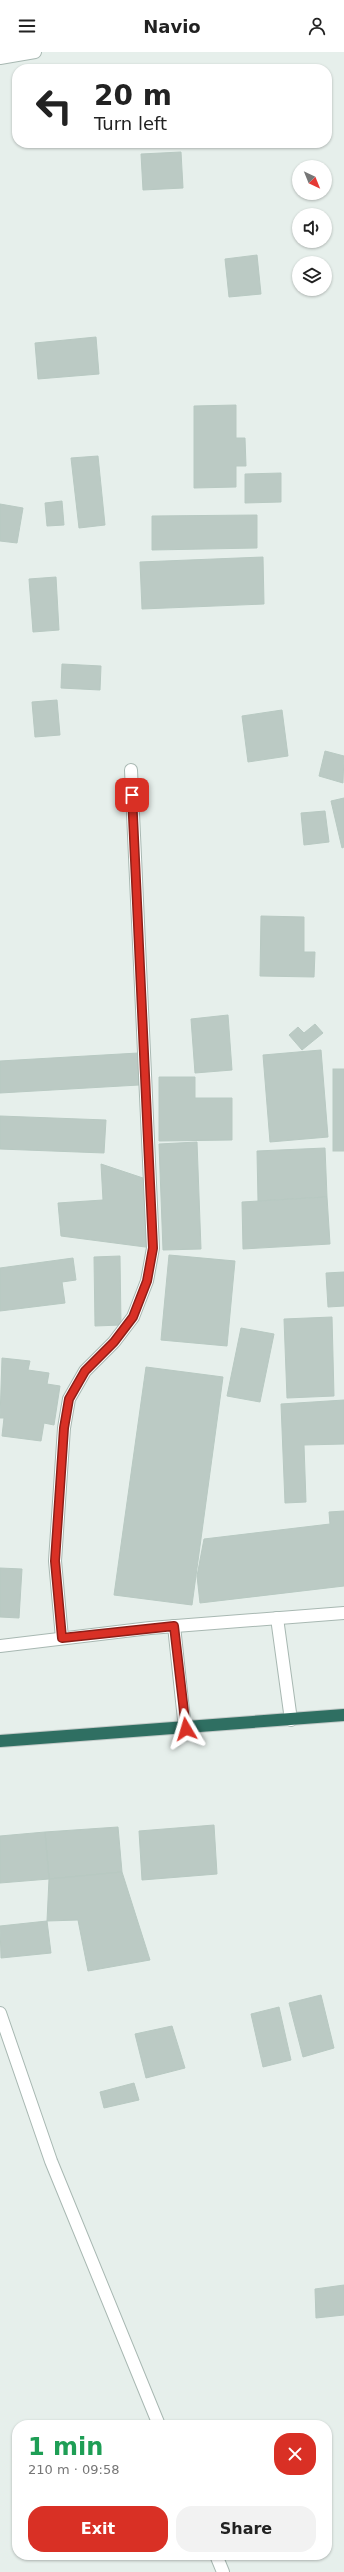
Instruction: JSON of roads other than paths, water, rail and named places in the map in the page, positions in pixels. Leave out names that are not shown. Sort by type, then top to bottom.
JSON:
[{"type":"highway","points":[[0,1741],[186,1729],[344,1715]]},
{"type":"street","points":[[0,58],[35,52]]},
{"type":"street","points":[[62,1638],[55,1561],[64,1428],[69,1399],[85,1371],[114,1342],[133,1317],[147,1281],[153,1248],[131,770]]},
{"type":"street","points":[[0,1646],[174,1626],[344,1613]]},
{"type":"street","points":[[277,1618],[291,1720]]},
{"type":"street","points":[[174,1626],[186,1729]]},
{"type":"street","points":[[0,2013],[51,2160],[157,2420]]},
{"type":"street","points":[[218,2560],[223,2572]]}]
